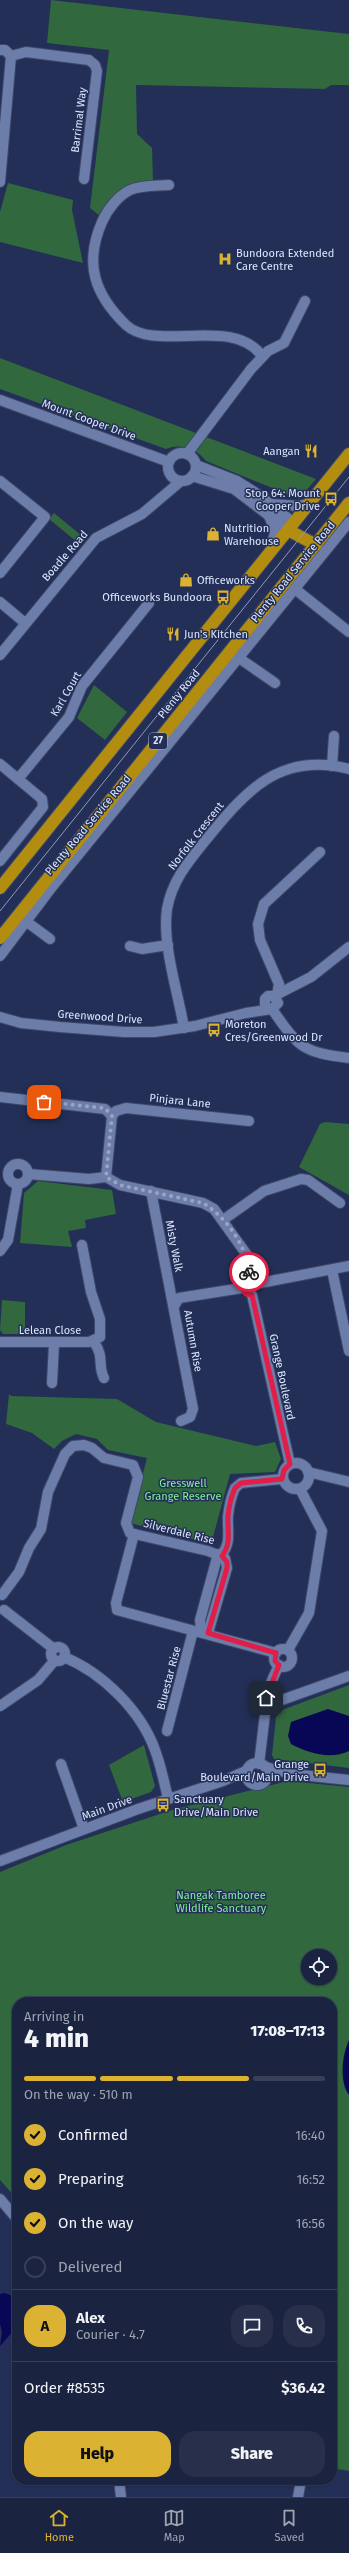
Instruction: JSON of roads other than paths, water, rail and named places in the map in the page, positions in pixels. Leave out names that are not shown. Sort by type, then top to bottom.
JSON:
[{"type":"highway","name":"Plenty Road","points":[[0,888],[349,454]]},
{"type":"highway","name":"Plenty Road","points":[[0,938],[191,709],[349,503]]},
{"type":"highway","points":[[291,526],[316,545]]},
{"type":"street","points":[[0,50],[5,50],[11,56],[0,182]]},
{"type":"street","name":"Barrimal Way","points":[[11,56],[26,52],[89,60],[95,65],[97,71],[84,179]]},
{"type":"street","points":[[169,185],[143,186],[129,191],[107,212],[93,247],[95,280],[116,313],[132,329],[150,336],[209,334],[248,343],[255,347],[262,356]]},
{"type":"street","points":[[187,454],[262,356],[284,343],[305,302]]},
{"type":"street","name":"Mount Cooper Drive","points":[[0,400],[169,462]]},
{"type":"street","points":[[165,494],[171,475],[169,462],[174,456],[187,454],[193,458],[196,465],[192,476]]},
{"type":"street","points":[[196,465],[237,482],[291,526]]},
{"type":"street","points":[[171,475],[181,481],[192,476],[234,489],[268,508],[298,506],[310,503]]},
{"type":"street","points":[[0,481],[45,517],[0,573]]},
{"type":"street","name":"Boadle Road","points":[[0,655],[96,538],[142,514],[181,481]]},
{"type":"street","points":[[268,508],[275,531],[270,552]]},
{"type":"street","name":"Plenty Road Service Road","points":[[0,956],[191,709],[239,658],[349,522]]},
{"type":"street","points":[[295,589],[349,632]]},
{"type":"street","points":[[0,602],[25,623]]},
{"type":"street","name":"Karl Court","points":[[18,779],[70,717],[82,686],[149,603]]},
{"type":"street","points":[[239,658],[275,683]]},
{"type":"street","points":[[332,766],[334,736]]},
{"type":"street","points":[[0,764],[42,799],[43,807],[0,862]]},
{"type":"street","name":"Norfolk Crescent","points":[[184,1028],[168,945],[167,910],[175,882],[188,862],[240,799],[257,784],[278,774],[303,767],[332,766],[349,769]]},
{"type":"street","points":[[320,852],[264,904],[258,924],[260,940],[279,984],[273,1003],[286,1026],[302,1047],[319,1054],[349,1058]]},
{"type":"street","points":[[27,922],[50,940]]},
{"type":"street","points":[[130,946],[142,949],[168,945]]},
{"type":"street","name":"Greenwood Drive","points":[[0,1017],[20,1023],[108,1032],[142,1033],[184,1028],[246,1013],[273,1003],[311,977],[349,947]]},
{"type":"street","points":[[272,965],[289,993]]},
{"type":"street","points":[[0,1097],[105,1108],[112,1116],[106,1177]]},
{"type":"street","name":"Pinjara Lane","points":[[112,1116],[116,1111],[126,1108],[249,1120]]},
{"type":"street","points":[[19,1165],[25,1167],[28,1174],[26,1180],[18,1184],[12,1181],[4,1172],[19,1165]]},
{"type":"street","points":[[28,1174],[89,1178],[106,1177],[120,1185],[203,1203],[214,1209],[247,1255],[250,1276]]},
{"type":"street","points":[[223,1220],[264,1192],[301,1179],[308,1180],[340,1203]]},
{"type":"street","points":[[0,1250],[8,1240],[18,1184]]},
{"type":"street","name":"Misty Walk","points":[[151,1191],[174,1306]]},
{"type":"street","name":"Lelean Close","points":[[0,1342],[54,1344],[94,1342],[100,1337],[100,1319],[91,1292],[82,1245]]},
{"type":"street","points":[[260,1283],[349,1266]]},
{"type":"street","points":[[332,1270],[349,1351]]},
{"type":"street","points":[[250,1276],[256,1278],[260,1283],[260,1289],[252,1295],[246,1294],[242,1288],[243,1280],[250,1276]]},
{"type":"street","name":"Autumn Rise","points":[[181,1421],[190,1417],[193,1409],[174,1306],[179,1298],[242,1288]]},
{"type":"street","name":"Grange Boulevard","points":[[252,1295],[290,1464]]},
{"type":"street","points":[[94,1342],[101,1352],[101,1372],[104,1378]]},
{"type":"street","points":[[52,1384],[54,1344]]},
{"type":"street","points":[[168,1798],[155,1750],[140,1720],[120,1696],[97,1677],[52,1654],[54,1649],[2,1611],[6,1601],[1,1594],[19,1572],[29,1548],[42,1529],[48,1492],[65,1454],[73,1446],[84,1445],[92,1448],[104,1458],[133,1466],[137,1470],[138,1477],[126,1523],[128,1531],[134,1534],[116,1603],[117,1610],[276,1653]]},
{"type":"street","points":[[282,1479],[284,1470],[290,1464],[300,1464],[308,1472],[349,1482]]},
{"type":"street","points":[[282,1479],[291,1489],[300,1489],[308,1482],[308,1472]]},
{"type":"street","points":[[220,1555],[227,1549],[229,1540],[228,1517],[235,1488],[241,1483],[282,1479]]},
{"type":"street","points":[[288,1650],[309,1612],[322,1531],[300,1489]]},
{"type":"street","name":"Silverdale Rise","points":[[134,1534],[140,1534],[220,1555],[227,1562],[227,1568],[206,1633]]},
{"type":"street","name":"Bluestar Rise","points":[[167,1731],[193,1631]]},
{"type":"street","points":[[280,1649],[288,1650],[292,1655],[291,1661],[287,1665],[279,1665],[275,1661],[276,1653],[280,1649]]},
{"type":"street","points":[[0,1706],[38,1680],[60,1659]]},
{"type":"street","points":[[268,1778],[263,1766],[265,1706],[268,1689],[279,1665]]},
{"type":"street","points":[[265,1706],[349,1676]]},
{"type":"street","points":[[61,1764],[84,1828]]},
{"type":"street","points":[[291,1774],[268,1778],[260,1785],[250,1782],[247,1776],[248,1770],[252,1764],[291,1774],[349,1780]]},
{"type":"street","name":"Main Drive","points":[[0,1861],[84,1828],[168,1798],[223,1781],[248,1770]]},
{"type":"street","name":"Main Drive","points":[[223,1781],[250,1782]]},
{"type":"street","points":[[0,2199],[12,2214]]},
{"type":"street","points":[[120,2485],[121,2497]]},
{"type":"street","points":[[298,2497],[300,2485]]},
{"type":"tram line","points":[[0,911],[349,477]]},
{"type":"place","name":"Bundoora Extended Care Centre","points":[[225,259]]},
{"type":"place","name":"Aangan","points":[[311,451]]},
{"type":"place","name":"Stop 64: Mount Cooper Drive","points":[[331,499]]},
{"type":"place","name":"Nutrition Warehouse","points":[[213,534]]},
{"type":"place","name":"Officeworks","points":[[186,580]]},
{"type":"place","name":"Officeworks Bundoora","points":[[223,597]]},
{"type":"place","name":"Jun's Kitchen","points":[[173,634]]},
{"type":"place","name":"Moreton Cres/Greenwood Dr","points":[[214,1030]]},
{"type":"place","name":"Grange Boulevard/Main Drive","points":[[320,1770]]},
{"type":"place","name":"Sanctuary Drive/Main Drive","points":[[163,1805]]},
{"type":"park label","name":"Gresswell Grange Reserve","points":[[183,1489]]},
{"type":"park label","name":"Nangak Tamboree Wildlife Sanctuary","points":[[221,1901]]}]
